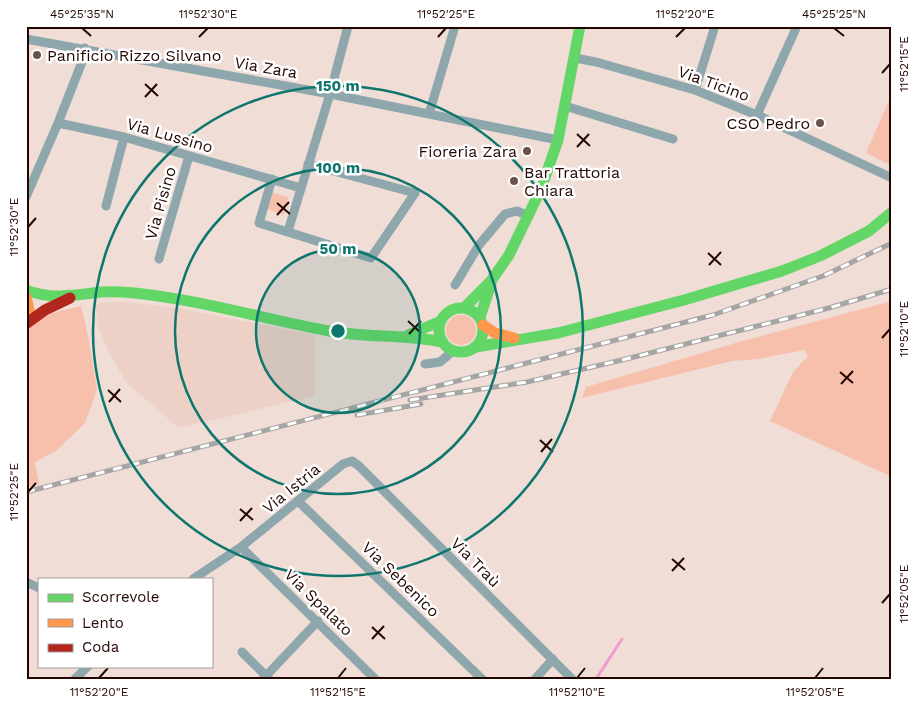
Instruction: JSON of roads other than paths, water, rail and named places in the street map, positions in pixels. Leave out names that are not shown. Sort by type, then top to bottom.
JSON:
[{"type":"main road","points":[[476,347],[484,333],[482,321],[492,282],[529,216],[558,140],[580,26]]},
{"type":"main road","points":[[26,290],[35,295],[46,297],[75,296],[103,292],[167,296],[330,331],[381,336],[405,336],[442,342],[454,351],[465,352],[476,347],[558,332],[684,300],[782,271],[820,256],[869,231],[892,212]]},
{"type":"main road","points":[[464,308],[492,282]]},
{"type":"main road","points":[[26,296],[29,303],[29,313],[26,324]]},
{"type":"main road","points":[[26,324],[45,310],[75,296]]},
{"type":"main road","points":[[405,336],[441,321],[450,311],[464,308],[475,313],[495,333],[519,339]]},
{"type":"main road","points":[[441,321],[439,328],[442,342]]},
{"type":"street","points":[[288,232],[330,94],[348,26]]},
{"type":"street","points":[[429,114],[455,26]]},
{"type":"street","points":[[696,90],[715,26]]},
{"type":"street","points":[[757,115],[797,26]]},
{"type":"street","name":"Via Zara","points":[[26,39],[85,48],[330,94],[558,140]]},
{"type":"street","points":[[26,197],[58,123],[84,57],[85,48]]},
{"type":"street","name":"Via Ticino","points":[[575,58],[596,62],[696,90],[757,115],[892,178]]},
{"type":"street","points":[[565,106],[673,139]]},
{"type":"street","name":"Via Lussino","points":[[58,123],[124,137],[301,188]]},
{"type":"street","points":[[106,206],[124,137]]},
{"type":"street","name":"Via Pisino","points":[[160,259],[189,156]]},
{"type":"street","points":[[272,180],[259,223],[371,258],[415,192],[308,164]]},
{"type":"street","points":[[455,285],[478,245],[504,214],[516,211],[529,216]]},
{"type":"street","points":[[425,364],[440,362],[454,351]]},
{"type":"street","name":"Via Istria","points":[[194,578],[241,547],[299,502],[343,464],[352,461],[359,466]]},
{"type":"street","name":"Via Traù","points":[[359,466],[572,679]]},
{"type":"street","name":"Via Sebenico","points":[[299,502],[482,679]]},
{"type":"street","name":"Via Spalato","points":[[241,547],[375,679]]},
{"type":"street","points":[[26,582],[38,588]]},
{"type":"street","points":[[242,652],[266,678],[318,621]]},
{"type":"street","points":[[535,679],[552,659]]},
{"type":"street","points":[[75,679],[86,668]]},
{"type":"waterway","points":[[596,679],[622,639]]},
{"type":"railway","points":[[26,492],[713,315],[823,276],[892,243]]},
{"type":"railway","points":[[410,400],[527,382],[829,308],[892,289]]},
{"type":"railway","points":[[357,415],[421,404]]},
{"type":"place","name":"Panificio Rizzo Silvano","points":[[37,55]]},
{"type":"place","name":"CSO Pedro","points":[[820,123]]},
{"type":"place","name":"Fioreria Zara","points":[[527,151]]},
{"type":"place","name":"Bar Trattoria Chiara","points":[[514,181]]}]
